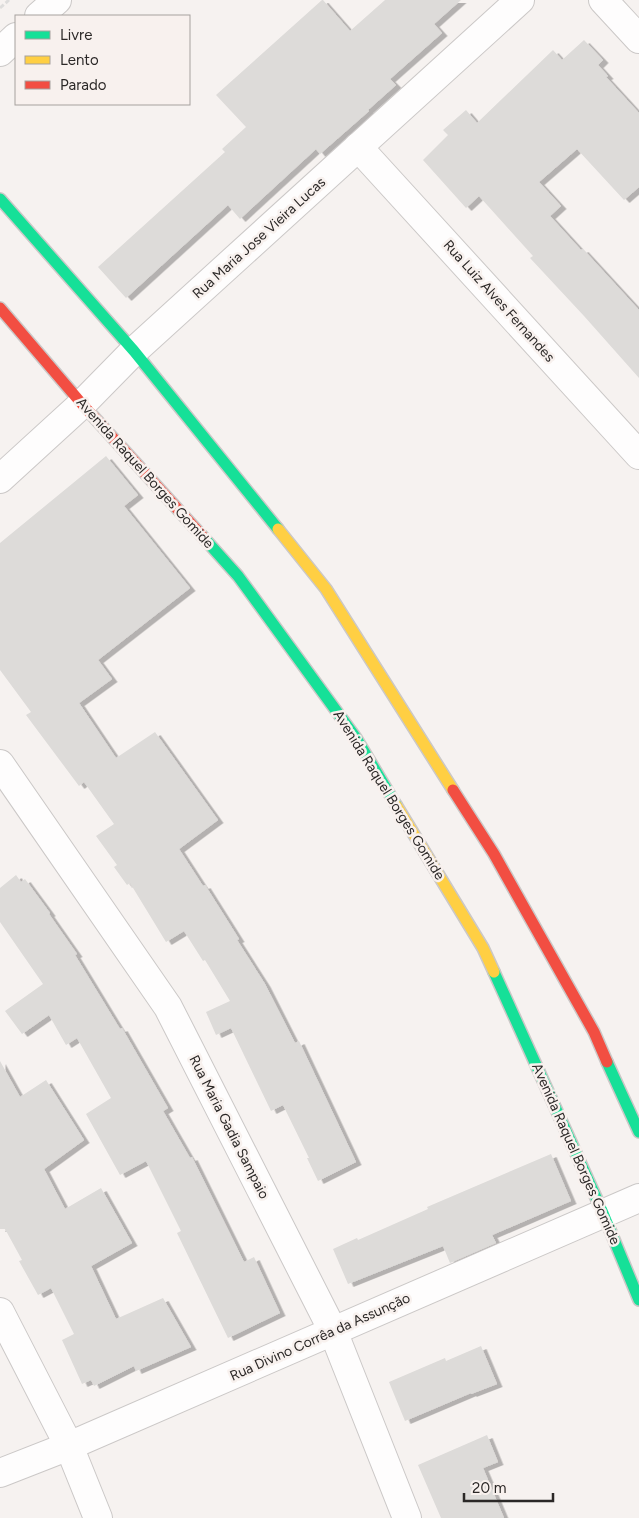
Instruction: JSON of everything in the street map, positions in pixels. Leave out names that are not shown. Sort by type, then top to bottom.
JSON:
[{"type":"street","points":[[40,15],[57,0]]},
{"type":"street","name":"Rua Maria Jose Vieira Lucas","points":[[0,479],[82,404],[134,351],[520,0]]},
{"type":"street","points":[[603,0],[639,39]]},
{"type":"street","points":[[0,52],[15,38]]},
{"type":"street","name":"Rua Luiz Alves Fernandes","points":[[358,147],[639,455]]},
{"type":"street","points":[[0,199],[134,351],[326,589],[494,854],[594,1032],[639,1132]]},
{"type":"street","name":"Avenida Raquel Borges Gomide","points":[[0,308],[82,404],[238,576],[356,738],[483,948],[603,1212],[639,1300]]},
{"type":"street","name":"Rua Maria Gadia Sampaio","points":[[0,764],[168,1007],[333,1331],[407,1518]]},
{"type":"street","name":"Rua Divino Corrêa da Assunção","points":[[0,1473],[69,1446],[603,1212],[639,1198]]},
{"type":"street","points":[[0,1312],[69,1446],[98,1518]]},
{"type":"path","points":[[0,8],[9,0]]},
{"type":"building","points":[[322,0],[350,31],[385,0],[461,0],[434,24],[442,33],[390,79],[396,85],[369,111],[320,154],[316,149],[240,219],[228,205],[126,298],[98,267],[225,152],[222,149],[246,127],[216,95]]},
{"type":"building","points":[[584,40],[603,60],[598,65],[608,76],[606,77],[639,113],[639,187],[624,200],[577,149],[539,182],[561,206],[550,216],[639,310],[639,378],[530,258],[533,256],[479,196],[466,208],[423,160],[448,135],[443,130],[466,110],[477,123],[553,50],[562,60]]},
{"type":"building","points":[[106,456],[138,495],[124,506],[190,588],[98,660],[112,679],[79,703],[116,758],[155,732],[218,820],[179,849],[203,886],[205,885],[239,939],[237,940],[265,984],[295,1043],[299,1041],[356,1162],[318,1181],[283,1105],[271,1111],[231,1028],[216,1035],[206,1012],[230,1001],[205,960],[203,961],[184,931],[166,942],[130,883],[127,885],[114,867],[117,865],[96,836],[114,824],[84,782],[79,786],[26,715],[31,712],[0,670],[0,543]]},
{"type":"building","points":[[16,875],[21,882],[25,879],[50,913],[77,954],[75,955],[120,1029],[122,1028],[168,1108],[163,1111],[190,1158],[192,1157],[244,1262],[254,1257],[280,1313],[228,1338],[177,1233],[181,1231],[146,1161],[120,1175],[86,1114],[111,1098],[77,1038],[66,1045],[49,1015],[22,1034],[5,1011],[43,984],[0,922],[0,888]]},
{"type":"building","points":[[0,1061],[20,1097],[46,1080],[84,1140],[44,1169],[65,1209],[101,1188],[132,1243],[91,1266],[116,1319],[163,1298],[191,1347],[136,1371],[134,1366],[94,1386],[91,1380],[82,1384],[62,1340],[74,1334],[51,1288],[38,1295],[19,1261],[22,1260],[5,1229],[0,1229]]},
{"type":"building","points":[[551,1154],[571,1201],[492,1235],[496,1243],[450,1263],[443,1246],[348,1284],[333,1249],[357,1238],[358,1240],[428,1209],[427,1207]]},
{"type":"building","points":[[481,1346],[497,1384],[405,1421],[389,1382],[445,1358],[446,1361]]},
{"type":"building","points":[[487,1435],[498,1462],[483,1468],[504,1518],[441,1518],[418,1465]]},
{"type":"traffic: fast","points":[[0,199],[134,351],[278,529]]},
{"type":"traffic: fast","points":[[203,537],[238,576],[356,738],[396,805]]},
{"type":"traffic: fast","points":[[494,972],[603,1213],[639,1300]]},
{"type":"traffic: fast","points":[[607,1062],[639,1132]]},
{"type":"traffic: slow","points":[[278,529],[326,589],[453,790]]},
{"type":"traffic: slow","points":[[396,805],[483,948],[494,972]]},
{"type":"traffic: jam","points":[[0,308],[82,404],[203,537]]},
{"type":"traffic: jam","points":[[453,790],[494,854],[594,1032],[607,1062]]}]
